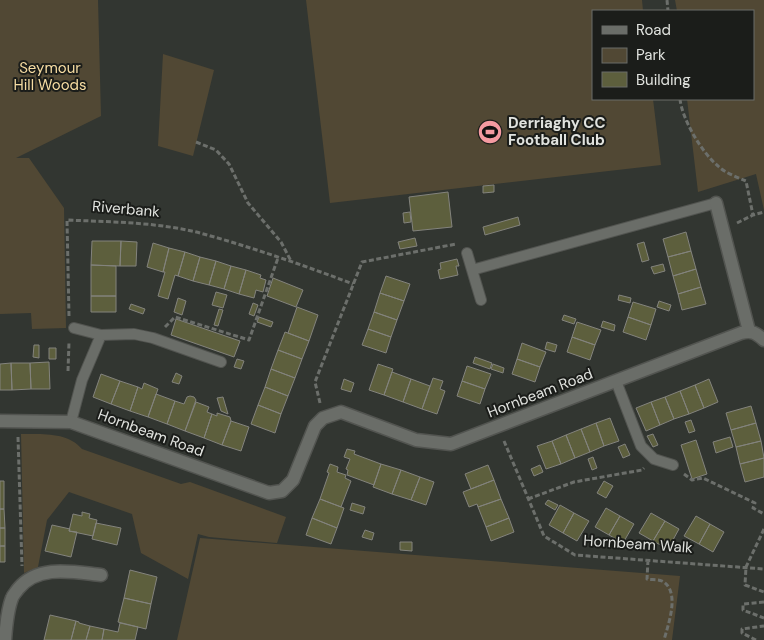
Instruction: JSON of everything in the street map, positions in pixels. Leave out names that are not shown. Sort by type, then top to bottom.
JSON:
[{"type":"street","points":[[716,203],[749,331],[764,340]]},
{"type":"street","name":"Hornbeam Road","points":[[0,421],[71,422],[269,493],[282,491],[293,480],[314,426],[323,418],[341,412],[416,440],[450,444],[749,331]]},
{"type":"street","points":[[5,640],[3,619],[12,597],[25,580],[42,572],[101,575]]},
{"type":"lane","points":[[472,270],[716,203]]},
{"type":"lane","points":[[467,253],[481,300]]},
{"type":"lane","points":[[72,331],[101,335],[134,334],[153,338],[222,362]]},
{"type":"lane","points":[[71,422],[76,397],[101,335]]},
{"type":"lane","points":[[616,381],[641,446],[654,459],[673,465]]},
{"type":"path","points":[[680,100],[681,107],[695,138],[718,167],[746,181],[753,214],[764,212]]},
{"type":"path","points":[[196,142],[216,150],[229,164],[248,203],[281,242],[291,262]]},
{"type":"path","name":"Riverbank","points":[[69,317],[67,220],[135,223],[199,233],[291,262],[352,284]]},
{"type":"path","points":[[323,418],[315,382],[362,262],[457,244],[467,253]]},
{"type":"path","points":[[153,338],[175,317],[249,340],[278,258]]},
{"type":"path","points":[[72,331],[68,377],[76,397]]},
{"type":"path","points":[[18,421],[22,572],[25,580]]},
{"type":"path","name":"Hornbeam Walk","points":[[498,427],[544,536],[575,555],[764,569]]},
{"type":"path","points":[[528,499],[574,482],[642,470],[654,459]]},
{"type":"path","points":[[673,465],[692,480],[703,478],[755,503],[753,508],[764,514]]},
{"type":"path","points":[[764,529],[746,568],[745,585],[764,592]]},
{"type":"path","points":[[648,560],[647,579],[662,581],[667,585],[674,600],[664,640]]},
{"type":"path","points":[[764,602],[743,604],[743,610],[764,618]]},
{"type":"path","points":[[756,640],[742,634],[742,629],[764,626]]},
{"type":"green space","name":"Seymour Hill Woods","points":[[0,0],[98,0],[101,116],[16,158],[29,158],[64,208],[66,328],[32,329],[31,313],[0,314]]},
{"type":"green space","name":"Derriaghy CC Football Club","points":[[306,0],[642,0],[643,10],[592,10],[592,100],[653,100],[661,165],[330,203]]},
{"type":"green space","points":[[675,0],[764,0],[764,210],[756,174],[698,192],[687,100],[754,100],[754,10],[677,10]]},
{"type":"green space","points":[[163,54],[214,70],[193,156],[158,146]]},
{"type":"green space","points":[[21,434],[46,434],[70,439],[82,449],[181,484],[190,482],[286,517],[277,543],[209,537],[198,534],[188,579],[141,553],[132,514],[69,492],[47,520],[38,567],[24,573]]},
{"type":"green space","points":[[200,538],[680,576],[672,640],[177,640]]},
{"type":"building","points":[[494,185],[494,192],[483,193],[483,186]]},
{"type":"building","points":[[448,192],[452,227],[413,231],[409,197]]},
{"type":"building","points":[[410,212],[411,222],[404,223],[403,213]]},
{"type":"building","points":[[518,217],[520,225],[485,235],[483,227]]},
{"type":"building","points":[[686,232],[691,251],[668,257],[663,239]]},
{"type":"building","points":[[415,238],[417,246],[400,249],[398,242]]},
{"type":"building","points":[[92,241],[121,241],[120,266],[91,265]]},
{"type":"building","points":[[121,241],[137,242],[136,266],[120,266]]},
{"type":"building","points":[[644,242],[649,260],[642,262],[637,244]]},
{"type":"building","points":[[153,243],[169,248],[163,272],[147,267]]},
{"type":"building","points":[[169,248],[185,252],[178,276],[175,275],[168,299],[158,296]]},
{"type":"building","points":[[691,251],[696,269],[673,276],[668,257]]},
{"type":"building","points":[[185,252],[200,257],[193,281],[178,276]]},
{"type":"building","points":[[200,257],[216,261],[209,285],[193,281]]},
{"type":"building","points":[[457,259],[459,266],[456,266],[458,275],[440,279],[438,270],[441,269],[440,263]]},
{"type":"building","points":[[216,261],[231,266],[224,289],[209,285]]},
{"type":"building","points":[[663,264],[665,271],[654,274],[651,267]]},
{"type":"building","points":[[91,265],[116,266],[116,296],[91,296]]},
{"type":"building","points":[[231,266],[246,270],[239,294],[224,289]]},
{"type":"building","points":[[696,269],[701,287],[678,294],[673,276]]},
{"type":"building","points":[[246,270],[261,275],[260,278],[266,280],[263,292],[256,290],[254,298],[239,294]]},
{"type":"building","points":[[386,276],[410,284],[404,301],[380,293]]},
{"type":"building","points":[[273,278],[303,290],[296,307],[267,296]]},
{"type":"building","points":[[701,287],[706,304],[682,310],[678,294]]},
{"type":"building","points":[[216,292],[227,295],[223,308],[212,305]]},
{"type":"building","points":[[380,293],[404,301],[397,320],[374,312]]},
{"type":"building","points":[[619,295],[631,298],[630,303],[618,300]]},
{"type":"building","points":[[91,296],[116,296],[116,312],[91,312]]},
{"type":"building","points":[[178,298],[186,301],[182,315],[174,312]]},
{"type":"building","points":[[659,301],[671,305],[669,311],[657,307]]},
{"type":"building","points":[[633,302],[656,309],[651,325],[628,317]]},
{"type":"building","points":[[253,303],[258,305],[254,316],[249,314]]},
{"type":"building","points":[[131,304],[145,309],[143,314],[129,309]]},
{"type":"building","points":[[297,307],[318,315],[309,341],[288,333]]},
{"type":"building","points":[[219,309],[223,310],[218,326],[214,325]]},
{"type":"building","points":[[374,312],[397,320],[391,337],[368,329]]},
{"type":"building","points":[[564,315],[576,319],[574,324],[562,320]]},
{"type":"building","points":[[259,317],[273,322],[271,327],[257,322]]},
{"type":"building","points":[[628,317],[651,325],[646,340],[623,332]]},
{"type":"building","points":[[176,319],[240,341],[234,357],[171,335]]},
{"type":"building","points":[[603,321],[615,325],[614,331],[601,327]]},
{"type":"building","points":[[577,322],[601,330],[595,345],[572,337]]},
{"type":"building","points":[[368,329],[391,337],[386,353],[362,345]]},
{"type":"building","points":[[285,332],[309,341],[302,359],[278,350]]},
{"type":"building","points":[[572,337],[595,345],[590,360],[567,352]]},
{"type":"building","points":[[547,342],[557,345],[555,352],[545,349]]},
{"type":"building","points":[[522,343],[546,352],[540,367],[517,359]]},
{"type":"building","points":[[34,345],[39,345],[39,358],[33,357]]},
{"type":"building","points":[[49,348],[56,348],[56,359],[49,359]]},
{"type":"building","points":[[278,350],[302,359],[295,378],[271,369]]},
{"type":"building","points":[[475,357],[492,363],[490,369],[473,363]]},
{"type":"building","points":[[237,359],[244,361],[241,369],[234,367]]},
{"type":"building","points":[[517,359],[540,367],[535,382],[512,374]]},
{"type":"building","points":[[49,362],[50,389],[31,389],[30,363]]},
{"type":"building","points":[[11,363],[12,390],[0,390],[0,364]]},
{"type":"building","points":[[11,363],[30,363],[31,389],[12,390]]},
{"type":"building","points":[[378,364],[393,369],[384,395],[369,390]]},
{"type":"building","points":[[493,364],[504,368],[503,373],[491,369]]},
{"type":"building","points":[[467,366],[491,374],[485,389],[462,381]]},
{"type":"building","points":[[271,369],[295,378],[288,396],[265,387]]},
{"type":"building","points":[[392,372],[411,379],[403,402],[384,395]]},
{"type":"building","points":[[176,373],[182,376],[179,384],[172,382]]},
{"type":"building","points":[[101,374],[120,381],[111,404],[93,397]]},
{"type":"building","points":[[433,378],[443,381],[440,389],[445,391],[437,414],[422,409]]},
{"type":"building","points":[[344,379],[354,383],[351,392],[341,389]]},
{"type":"building","points":[[411,379],[430,386],[422,409],[403,402]]},
{"type":"building","points":[[709,379],[718,402],[704,408],[695,385]]},
{"type":"building","points":[[120,381],[138,387],[130,411],[111,404]]},
{"type":"building","points":[[462,381],[485,389],[480,404],[457,396]]},
{"type":"building","points":[[144,383],[158,389],[148,417],[130,411],[138,387],[142,389]]},
{"type":"building","points":[[695,385],[704,408],[689,414],[680,391]]},
{"type":"building","points":[[265,387],[288,396],[281,414],[258,405]]},
{"type":"building","points":[[680,391],[689,414],[674,419],[665,397]]},
{"type":"building","points":[[156,394],[175,401],[167,424],[148,417]]},
{"type":"building","points":[[190,396],[196,400],[185,431],[167,424],[175,401],[184,404],[187,397]]},
{"type":"building","points":[[223,397],[228,414],[221,411],[217,398]]},
{"type":"building","points":[[665,397],[674,419],[660,425],[651,402]]},
{"type":"building","points":[[196,402],[209,407],[207,412],[212,414],[204,438],[185,431]]},
{"type":"building","points":[[651,402],[660,425],[646,431],[636,408]]},
{"type":"building","points":[[258,405],[281,414],[275,433],[251,424]]},
{"type":"building","points":[[751,406],[756,423],[731,430],[726,413]]},
{"type":"building","points":[[217,413],[230,417],[231,421],[222,445],[204,438],[212,414],[217,416]]},
{"type":"building","points":[[610,418],[619,441],[604,446],[596,423]]},
{"type":"building","points":[[691,420],[695,431],[689,433],[685,422]]},
{"type":"building","points":[[231,421],[249,427],[241,451],[222,445]]},
{"type":"building","points":[[596,423],[604,446],[590,452],[581,429]]},
{"type":"building","points":[[756,423],[761,441],[736,447],[731,430]]},
{"type":"building","points":[[581,429],[590,452],[575,458],[566,435]]},
{"type":"building","points":[[653,434],[658,445],[653,447],[647,436]]},
{"type":"building","points":[[566,435],[575,458],[561,464],[552,441]]},
{"type":"building","points":[[730,437],[733,447],[716,453],[713,442]]},
{"type":"building","points":[[696,440],[707,474],[692,479],[681,445]]},
{"type":"building","points":[[552,441],[561,464],[546,469],[537,446]]},
{"type":"building","points":[[761,441],[764,458],[740,464],[736,447]]},
{"type":"building","points":[[625,444],[630,455],[623,458],[618,447]]},
{"type":"building","points":[[347,449],[355,451],[354,454],[381,464],[374,485],[347,475],[348,470],[346,469],[350,459],[344,457]]},
{"type":"building","points":[[593,457],[597,468],[592,470],[588,459]]},
{"type":"building","points":[[764,458],[764,477],[745,482],[740,464]]},
{"type":"building","points":[[330,464],[338,467],[337,472],[346,475],[345,478],[351,481],[341,507],[320,499],[329,473],[327,472]]},
{"type":"building","points":[[381,464],[401,470],[392,494],[373,487]]},
{"type":"building","points":[[488,465],[494,480],[471,489],[465,474]]},
{"type":"building","points":[[540,465],[543,472],[534,476],[531,469]]},
{"type":"building","points":[[401,470],[420,477],[411,500],[392,494]]},
{"type":"building","points":[[420,477],[434,482],[426,505],[411,500]]},
{"type":"building","points":[[494,480],[501,499],[478,507],[477,504],[469,507],[463,492]]},
{"type":"building","points":[[0,481],[4,481],[4,509],[0,509]]},
{"type":"building","points":[[604,481],[613,486],[606,498],[597,493]]},
{"type":"building","points":[[320,499],[344,508],[337,528],[312,518]]},
{"type":"building","points":[[501,499],[509,518],[486,527],[478,507]]},
{"type":"building","points":[[548,500],[558,505],[555,510],[545,504]]},
{"type":"building","points":[[352,503],[365,507],[363,514],[350,510]]},
{"type":"building","points":[[560,505],[574,513],[563,533],[549,525]]},
{"type":"building","points":[[606,508],[620,516],[609,535],[595,527]]},
{"type":"building","points":[[0,509],[4,509],[5,528],[0,528]]},
{"type":"building","points":[[82,512],[90,514],[89,518],[97,520],[93,536],[69,531],[73,514],[82,516]]},
{"type":"building","points":[[574,513],[589,521],[577,541],[563,533]]},
{"type":"building","points":[[651,513],[665,521],[653,541],[639,533]]},
{"type":"building","points":[[620,516],[634,524],[623,543],[609,535]]},
{"type":"building","points":[[696,516],[710,524],[699,544],[684,536]]},
{"type":"building","points":[[312,518],[337,528],[331,544],[306,535]]},
{"type":"building","points":[[509,518],[514,532],[491,541],[486,527]]},
{"type":"building","points":[[665,521],[679,529],[668,549],[653,541]]},
{"type":"building","points":[[96,523],[121,528],[117,545],[92,539]]},
{"type":"building","points":[[710,524],[724,532],[713,552],[699,544]]},
{"type":"building","points":[[52,525],[77,532],[71,557],[45,551]]},
{"type":"building","points":[[0,528],[5,528],[5,546],[0,546]]},
{"type":"building","points":[[365,530],[374,533],[372,540],[362,537]]},
{"type":"building","points":[[400,542],[412,542],[412,551],[400,550]]},
{"type":"building","points":[[0,546],[5,546],[5,562],[0,562]]},
{"type":"building","points":[[130,570],[157,577],[151,604],[124,598]]},
{"type":"building","points":[[124,598],[151,604],[146,629],[118,622]]},
{"type":"building","points":[[50,615],[76,621],[71,640],[44,640]]},
{"type":"building","points":[[76,621],[90,626],[86,640],[71,640]]},
{"type":"building","points":[[120,623],[138,627],[135,640],[102,640],[104,629],[118,632]]},
{"type":"building","points":[[90,626],[104,629],[102,640],[86,640]]},
{"type":"place","name":"Derriaghy CC Football Club","points":[[490,132]]}]
